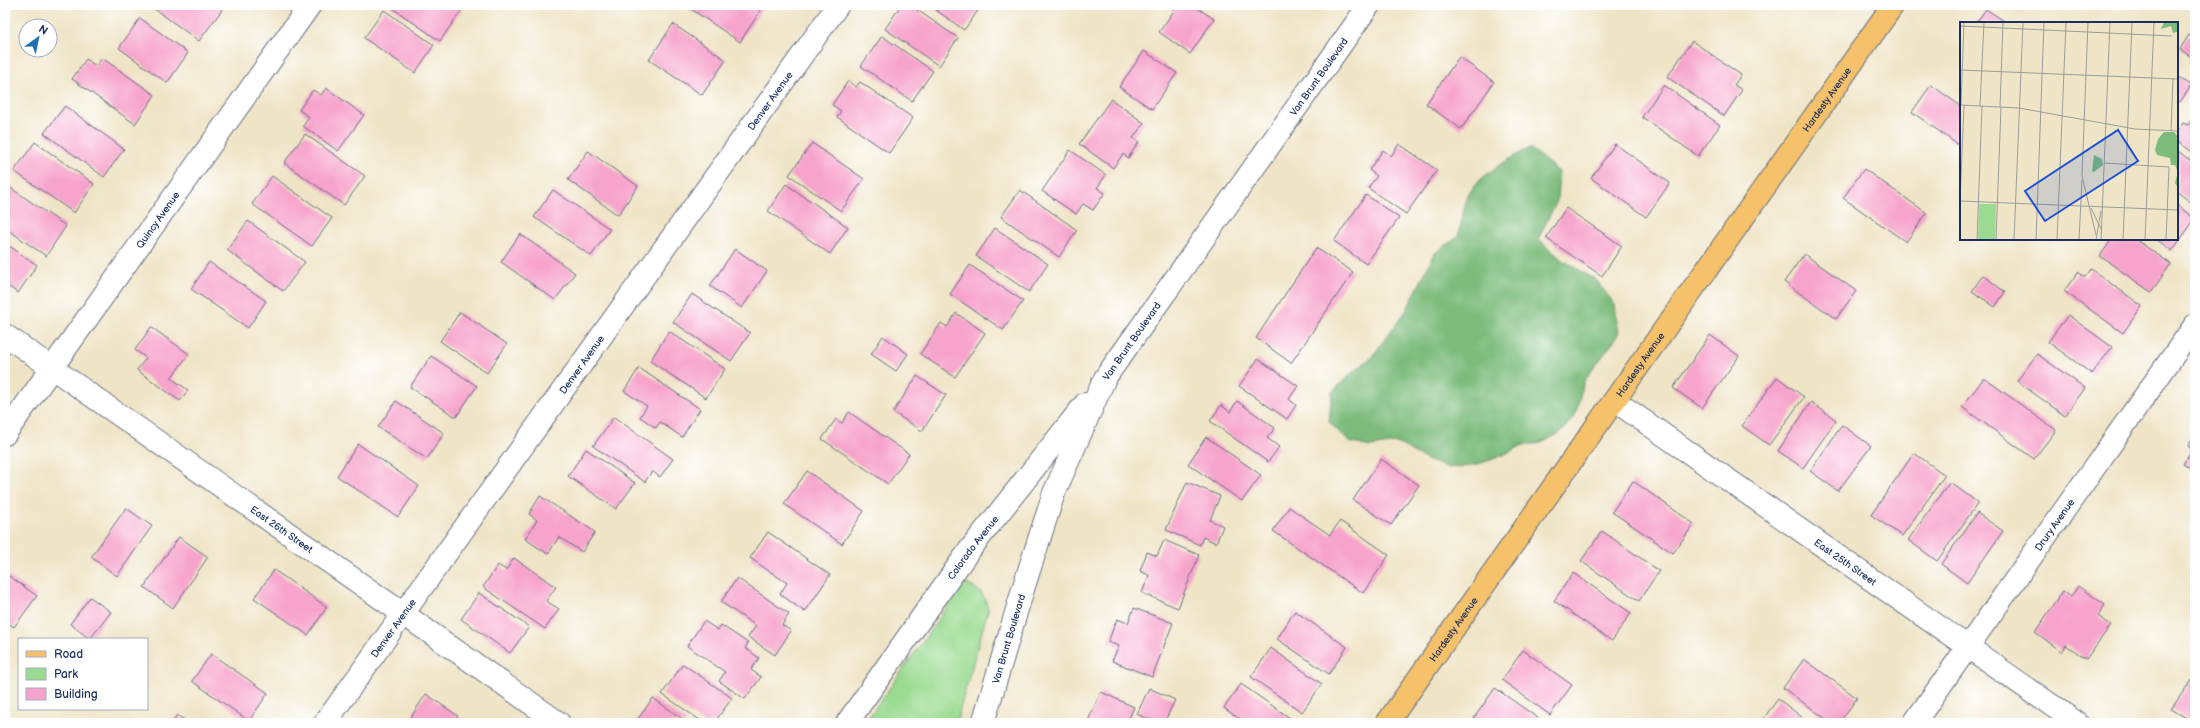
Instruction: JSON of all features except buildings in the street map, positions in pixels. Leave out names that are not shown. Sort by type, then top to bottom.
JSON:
[{"type":"main road","name":"Hardesty Avenue","points":[[1387,723],[1893,5]]},
{"type":"street","name":"Quincy Avenue","points":[[5,434],[310,5]]},
{"type":"street","name":"Denver Avenue","points":[[325,723],[401,614],[838,5]]},
{"type":"street","name":"Van Brunt Boulevard","points":[[983,723],[1024,586],[1054,493],[1105,378],[1369,5]]},
{"type":"street","name":"Drury Avenue","points":[[1914,723],[2195,326]]},
{"type":"street","name":"East 26th Street","points":[[5,335],[401,614],[559,723]]},
{"type":"street","name":"Colorado Avenue","points":[[847,723],[968,552],[1105,378]]},
{"type":"street","name":"East 25th Street","points":[[1615,401],[2077,723]]},
{"type":"green space","points":[[1530,148],[1559,172],[1557,201],[1538,239],[1561,259],[1596,280],[1615,305],[1619,334],[1584,381],[1575,416],[1560,433],[1541,443],[1523,445],[1497,458],[1471,466],[1449,468],[1426,460],[1397,443],[1370,447],[1349,442],[1329,422],[1332,392],[1353,372],[1370,359],[1406,311],[1435,253],[1458,237],[1466,201],[1475,185],[1489,172]]},
{"type":"green space","points":[[966,584],[975,588],[981,593],[988,610],[956,723],[865,723],[960,589]]}]
